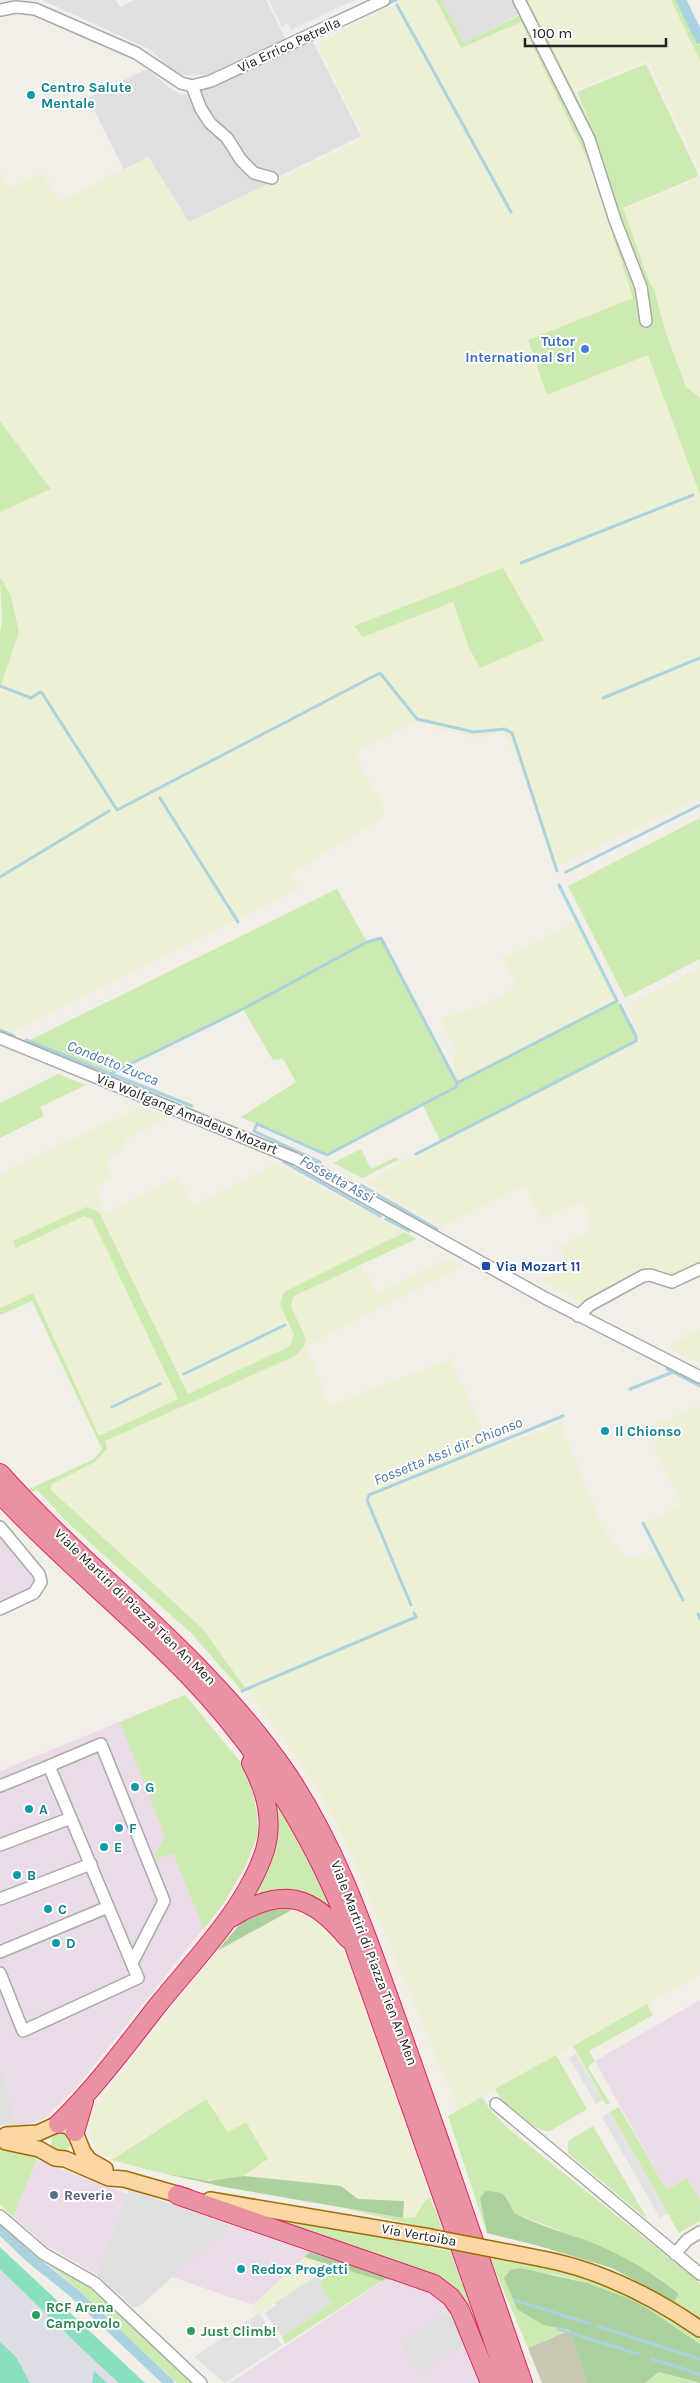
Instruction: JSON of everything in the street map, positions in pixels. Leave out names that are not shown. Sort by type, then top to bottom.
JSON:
[{"type":"highway","name":"Viale Martiri di Piazza Tien An Men","points":[[0,1473],[57,1532],[200,1667],[258,1735],[304,1801],[340,1870],[370,1945],[466,2212],[524,2383]]},
{"type":"highway","name":"Viale Martiri di Piazza Tien An Men","points":[[0,1494],[203,1692],[247,1743],[292,1808],[324,1868],[355,1948],[508,2383]]},
{"type":"highway","points":[[53,2127],[86,2095],[227,1921],[254,1877],[266,1848],[267,1803],[258,1776],[203,1692]]},
{"type":"highway","points":[[227,1921],[252,1904],[272,1898],[296,1900],[316,1908],[333,1922],[355,1948]]},
{"type":"highway","points":[[77,2138],[78,2116],[86,2095]]},
{"type":"highway","points":[[177,2195],[434,2284],[451,2297],[460,2310],[490,2383]]},
{"type":"highway","points":[[504,2326],[524,2362],[532,2383]]},
{"type":"main road","name":"Via Vertoiba","points":[[0,2137],[38,2134],[53,2127],[68,2126],[89,2160],[124,2179],[177,2195],[430,2237],[578,2267],[620,2283],[665,2306],[700,2329]]},
{"type":"main road","points":[[47,2152],[43,2141],[53,2127]]},
{"type":"main road","name":"Via Vertoiba","points":[[0,2137],[47,2152],[54,2158],[64,2159],[109,2178],[124,2179]]},
{"type":"main road","points":[[64,2159],[74,2154],[77,2138]]},
{"type":"street","name":"Via Errico Petrella","points":[[192,86],[218,78],[384,0]]},
{"type":"street","points":[[519,0],[589,139],[606,196],[641,287],[646,321]]},
{"type":"street","points":[[0,10],[16,7],[35,9],[128,48],[175,80],[192,86],[201,109],[210,123],[227,138],[241,160],[254,173],[272,178]]},
{"type":"street","name":"Via Wolfgang Amadeus Mozart","points":[[0,1038],[296,1159],[578,1316],[700,1377]]},
{"type":"street","points":[[578,1316],[590,1305],[643,1276],[650,1275],[672,1282],[700,1269]]},
{"type":"street","points":[[0,1527],[39,1574],[41,1582],[34,1593],[0,1609]]},
{"type":"street","points":[[0,1786],[101,1744],[164,1901],[132,1963]]},
{"type":"street","points":[[0,1973],[22,2031],[138,1978],[49,1766]]},
{"type":"street","points":[[0,1845],[71,1818]]},
{"type":"street","points":[[0,1899],[91,1864]]},
{"type":"street","points":[[0,1952],[108,1907]]},
{"type":"street","points":[[496,2104],[700,2274]]},
{"type":"street","points":[[0,2216],[44,2254],[94,2283],[202,2383]]},
{"type":"street","points":[[675,2254],[687,2240],[700,2232]]},
{"type":"shaded area","points":[[42,0],[116,0],[120,7],[135,0],[266,0],[286,40],[209,74],[184,75],[172,70],[149,49]]},
{"type":"shaded area","points":[[269,0],[354,0],[291,30],[288,23],[282,27]]},
{"type":"shaded area","points":[[403,0],[436,0],[461,48],[521,22],[590,165],[634,299],[528,340],[548,395],[648,354],[700,495],[700,798],[558,867],[517,757],[507,737],[500,733],[476,738],[418,723],[408,726],[364,747],[357,755],[383,806],[384,813],[381,819],[291,873],[299,888],[13,1032],[0,1028],[0,688],[19,632],[11,596],[0,577],[0,512],[51,488],[0,421],[0,171],[10,188],[41,172],[60,202],[148,157],[189,222],[365,138],[317,44]]},
{"type":"shaded area","points":[[442,0],[512,0],[520,14],[464,43]]},
{"type":"shaded area","points":[[528,0],[671,0],[700,61],[700,172],[648,60],[574,90]]},
{"type":"shaded area","points":[[312,40],[361,136],[278,177],[254,164],[238,146],[230,132],[215,119],[204,103],[199,89],[213,85]]},
{"type":"shaded area","points":[[147,69],[170,88],[182,95],[188,94],[196,113],[270,183],[189,222],[149,158],[124,170],[88,98]]},
{"type":"shaded area","points":[[700,178],[700,400],[688,390],[665,330],[654,289],[650,284],[623,209]]},
{"type":"shaded area","points":[[577,921],[617,1001],[457,1083],[452,1060],[457,1052],[440,1018],[486,1005],[517,985],[503,958]]},
{"type":"shaded area","points":[[700,968],[700,1263],[671,1278],[647,1269],[584,1304],[541,1280],[568,1265],[559,1247],[591,1229],[584,1201],[542,1219],[525,1185],[441,1227],[366,1182],[440,1141],[636,1041],[640,1038],[627,1006]]},
{"type":"shaded area","points":[[140,1107],[170,1117],[127,1138],[119,1153],[106,1160],[112,1179],[96,1188],[106,1214],[177,1178],[195,1205],[276,1163],[405,1232],[285,1292],[280,1304],[294,1336],[290,1346],[188,1394],[99,1212],[86,1207],[13,1241],[16,1248],[84,1216],[92,1219],[178,1399],[99,1436],[33,1293],[0,1308],[0,1174]]},
{"type":"shaded area","points":[[449,1259],[464,1266],[307,1346],[329,1406],[451,1359],[491,1450],[560,1423],[604,1530],[625,1557],[645,1559],[657,1552],[645,1523],[681,1504],[654,1445],[657,1438],[653,1425],[700,1406],[700,1974],[459,2110],[347,1845],[318,1788],[203,1629],[51,1490],[52,1484],[95,1462],[107,1449],[105,1441],[295,1356],[306,1339],[291,1306],[294,1296],[361,1264],[376,1293]]},
{"type":"shaded area","points":[[700,1329],[700,1363],[667,1347]]},
{"type":"shaded area","points":[[0,1536],[37,1583],[31,1590],[0,1603]]},
{"type":"shaded area","points":[[185,1695],[241,1763],[251,1786],[258,1834],[245,1867],[225,1901],[76,2088],[45,2118],[18,2128],[0,2065],[0,1771]]},
{"type":"shaded area","points":[[297,1907],[311,1914],[340,1939],[430,2197],[424,2202],[416,2217],[403,2218],[404,2201],[358,2199],[341,2186],[244,2176],[268,2159],[245,2122],[229,2133],[206,2099],[112,2160],[96,2149],[90,2135],[89,2115],[217,1951]]},
{"type":"shaded area","points":[[700,2000],[700,2199],[687,2178],[667,2190],[595,2061]]},
{"type":"shaded area","points":[[576,2054],[603,2100],[596,2104],[569,2058]]},
{"type":"shaded area","points":[[0,2065],[6,2085],[18,2128],[0,2125]]},
{"type":"shaded area","points":[[610,2112],[668,2214],[660,2218],[602,2117]]},
{"type":"shaded area","points":[[37,2160],[127,2194],[96,2274],[47,2246],[13,2217]]},
{"type":"shaded area","points":[[129,2189],[230,2225],[140,2306],[135,2307],[96,2274]]},
{"type":"shaded area","points":[[230,2225],[310,2252],[253,2305],[172,2277]]},
{"type":"shaded area","points":[[304,2257],[332,2265],[255,2316],[253,2305]]},
{"type":"shaded area","points":[[332,2265],[340,2268],[319,2283],[332,2303],[282,2337],[265,2313],[276,2305],[275,2303]]},
{"type":"shaded area","points":[[0,2269],[119,2383],[107,2383],[94,2371],[92,2383],[30,2383],[16,2357],[0,2342]]},
{"type":"shaded area","points":[[386,2279],[432,2292],[446,2302],[450,2310],[401,2343],[419,2372],[464,2345],[479,2383],[230,2383]]},
{"type":"shaded area","points":[[450,2310],[464,2345],[420,2373],[400,2343]]},
{"type":"shaded area","points":[[259,2313],[282,2345],[225,2383],[194,2357]]},
{"type":"shaded area","points":[[570,2330],[587,2383],[542,2383],[528,2348]]},
{"type":"green space","points":[[436,0],[442,0],[464,43],[520,15],[512,0],[528,0],[590,123],[577,92],[646,64],[699,176],[623,208],[650,284],[654,289],[665,330],[686,387],[700,398],[700,495],[648,355],[547,395],[528,340],[633,298],[590,165],[521,22],[461,48]]},
{"type":"green space","points":[[671,0],[677,0],[700,46],[700,61]]},
{"type":"green space","points":[[0,421],[51,489],[0,512]]},
{"type":"green space","points":[[503,568],[544,640],[480,668],[469,648],[453,602],[363,637],[354,626]]},
{"type":"green space","points":[[0,577],[11,596],[19,632],[0,688],[0,632],[2,614]]},
{"type":"green space","points":[[700,818],[700,959],[625,998],[568,886]]},
{"type":"green space","points":[[337,889],[367,942],[381,938],[457,1083],[617,1001],[636,1036],[636,1041],[440,1141],[423,1105],[327,1155],[241,1117],[296,1082],[283,1059],[273,1060],[243,1009],[113,1072],[28,1041]]},
{"type":"green space","points":[[58,1074],[86,1085],[40,1107],[44,1116],[0,1138],[0,1103]]},
{"type":"green space","points":[[361,1149],[371,1169],[396,1157],[398,1160],[362,1178],[333,1163]]},
{"type":"green space","points":[[86,1207],[99,1212],[188,1394],[290,1346],[294,1335],[280,1304],[284,1292],[405,1232],[416,1239],[294,1296],[291,1306],[306,1339],[303,1348],[295,1356],[105,1441],[107,1449],[95,1462],[52,1484],[51,1490],[203,1629],[246,1689],[242,1691],[192,1634],[69,1524],[37,1490],[32,1492],[29,1489],[94,1459],[102,1449],[32,1301],[0,1315],[0,1308],[33,1293],[99,1436],[178,1399],[92,1219],[84,1216],[16,1248],[13,1241]]},
{"type":"green space","points":[[185,1695],[241,1763],[251,1786],[257,1814],[258,1834],[245,1867],[225,1901],[204,1929],[173,1853],[155,1860],[154,1857],[165,1836],[120,1722]]},
{"type":"green space","points":[[271,1794],[300,1839],[339,1920],[321,1904],[244,1903]]},
{"type":"green space","points":[[275,1906],[297,1907],[217,1951],[246,1917]]},
{"type":"green space","points":[[647,2004],[653,2015],[589,2051],[595,2061],[588,2067],[610,2103],[606,2105],[573,2046]]},
{"type":"green space","points":[[556,2055],[587,2109],[550,2131],[536,2127],[520,2116],[504,2102],[495,2089]]},
{"type":"green space","points":[[482,2097],[492,2112],[509,2129],[700,2283],[700,2318],[674,2302],[679,2294],[661,2279],[638,2265],[594,2244],[514,2213],[507,2197],[480,2198],[487,2233],[448,2116]]},
{"type":"green space","points":[[206,2099],[228,2132],[246,2122],[268,2159],[245,2175],[216,2181],[179,2176],[112,2160]]},
{"type":"green space","points":[[619,2107],[667,2190],[687,2178],[700,2199],[700,2221],[679,2233],[610,2112]]},
{"type":"green space","points":[[593,2126],[648,2220],[568,2153],[568,2141]]},
{"type":"green space","points":[[61,2132],[68,2135],[71,2142],[68,2149],[61,2152],[54,2149],[51,2142],[54,2135]]},
{"type":"green space","points":[[0,2146],[39,2155],[13,2217],[0,2204]]},
{"type":"green space","points":[[162,2173],[209,2181],[244,2176],[341,2186],[358,2199],[404,2201],[403,2218],[224,2187]]},
{"type":"green space","points":[[486,2191],[502,2194],[509,2202],[514,2213],[524,2218],[593,2243],[627,2259],[679,2294],[674,2302],[612,2268],[539,2246],[487,2233],[480,2198]]},
{"type":"green space","points":[[430,2197],[444,2232],[342,2208],[403,2218],[415,2217],[424,2202]]},
{"type":"green space","points":[[225,2207],[450,2251],[483,2338],[462,2297],[441,2280]]},
{"type":"green space","name":"RCF Arena Campovolo","points":[[0,2247],[145,2383],[0,2383]]},
{"type":"green space","points":[[310,2252],[391,2277],[390,2280],[382,2281],[304,2257]]},
{"type":"green space","points":[[40,2257],[85,2283],[197,2383],[177,2383],[75,2287]]},
{"type":"green space","points":[[490,2258],[554,2268],[600,2281],[634,2297],[668,2317],[700,2339],[700,2344],[647,2308],[587,2283],[552,2274],[504,2278],[517,2309],[543,2325],[570,2330],[528,2348]]},
{"type":"green space","points":[[340,2268],[382,2281],[285,2344],[282,2337],[332,2303],[319,2283]]},
{"type":"green space","points":[[520,2268],[587,2283],[627,2298],[647,2308],[700,2344],[700,2383],[659,2372],[645,2383],[587,2383],[570,2330],[543,2325],[517,2309],[504,2278],[510,2270]]},
{"type":"green space","points":[[659,2372],[698,2383],[645,2383]]},
{"type":"waterway","points":[[386,4],[396,0]]},
{"type":"waterway","points":[[681,0],[700,39]]},
{"type":"waterway","points":[[397,5],[511,212]]},
{"type":"waterway","points":[[521,563],[693,495]]},
{"type":"waterway","points":[[603,698],[700,658]]},
{"type":"waterway","points":[[0,686],[31,698],[40,692],[42,693],[117,810],[380,673],[417,719],[474,732],[505,729],[512,733],[557,871]]},
{"type":"waterway","points":[[160,798],[238,922]]},
{"type":"waterway","points":[[566,872],[700,805]]},
{"type":"waterway","points":[[0,877],[109,811]]},
{"type":"waterway","points":[[559,885],[617,1001]]},
{"type":"waterway","points":[[110,1074],[243,1009],[367,942],[381,938],[457,1083]]},
{"type":"waterway","points":[[320,1162],[254,1131],[257,1124],[327,1155],[456,1087],[457,1083],[617,1001]]},
{"type":"waterway","points":[[416,1154],[636,1041],[636,1036],[620,1005]]},
{"type":"waterway","name":"Condotto Zucca","points":[[0,1030],[14,1036]]},
{"type":"waterway","name":"Condotto Zucca","points":[[26,1040],[192,1106]]},
{"type":"waterway","name":"Fossetta Assi","points":[[284,1162],[380,1216]]},
{"type":"waterway","name":"Condotto Zucca","points":[[361,1185],[437,1229]]},
{"type":"waterway","name":"Fossetta Assi","points":[[386,1219],[409,1231]]},
{"type":"waterway","points":[[184,1374],[285,1325]]},
{"type":"waterway","name":"Fossetta Assi","points":[[667,1369],[700,1386]]},
{"type":"waterway","name":"Fossetta Assi dir. Chionso","points":[[630,1389],[673,1372]]},
{"type":"waterway","points":[[112,1407],[160,1384]]},
{"type":"waterway","name":"Fossetta Assi dir. Chionso","points":[[411,1605],[367,1500],[369,1495],[563,1416]]},
{"type":"waterway","points":[[643,1523],[683,1600]]},
{"type":"waterway","name":"Fossetta Assi dir. Chionso","points":[[242,1691],[416,1617],[414,1613]]},
{"type":"waterway","points":[[698,1614],[700,1619]]},
{"type":"waterway","points":[[0,2229],[29,2257],[74,2293],[169,2383]]},
{"type":"waterway","points":[[515,2300],[590,2324]]},
{"type":"waterway","points":[[597,2326],[700,2359]]},
{"type":"waterway","points":[[558,2329],[638,2354]]},
{"type":"waterway","points":[[652,2359],[700,2374]]},
{"type":"place","name":"Centro Salute Mentale","points":[[31,95]]},
{"type":"place","name":"Tutor International Srl","points":[[585,349]]},
{"type":"place","name":"Via Mozart 11","points":[[486,1266]]},
{"type":"place","name":"Il Chionso","points":[[605,1431]]},
{"type":"place","name":"G","points":[[135,1787]]},
{"type":"place","name":"A","points":[[29,1809]]},
{"type":"place","name":"F","points":[[119,1828]]},
{"type":"place","name":"E","points":[[104,1847]]},
{"type":"place","name":"B","points":[[17,1875]]},
{"type":"place","name":"C","points":[[48,1909]]},
{"type":"place","name":"D","points":[[56,1943]]},
{"type":"place","name":"Reverie","points":[[54,2195]]},
{"type":"place","name":"Redox Progetti","points":[[241,2269]]},
{"type":"place","name":"RCF Arena Campovolo","points":[[36,2315]]},
{"type":"place","name":"Just Climb!","points":[[191,2331]]}]
